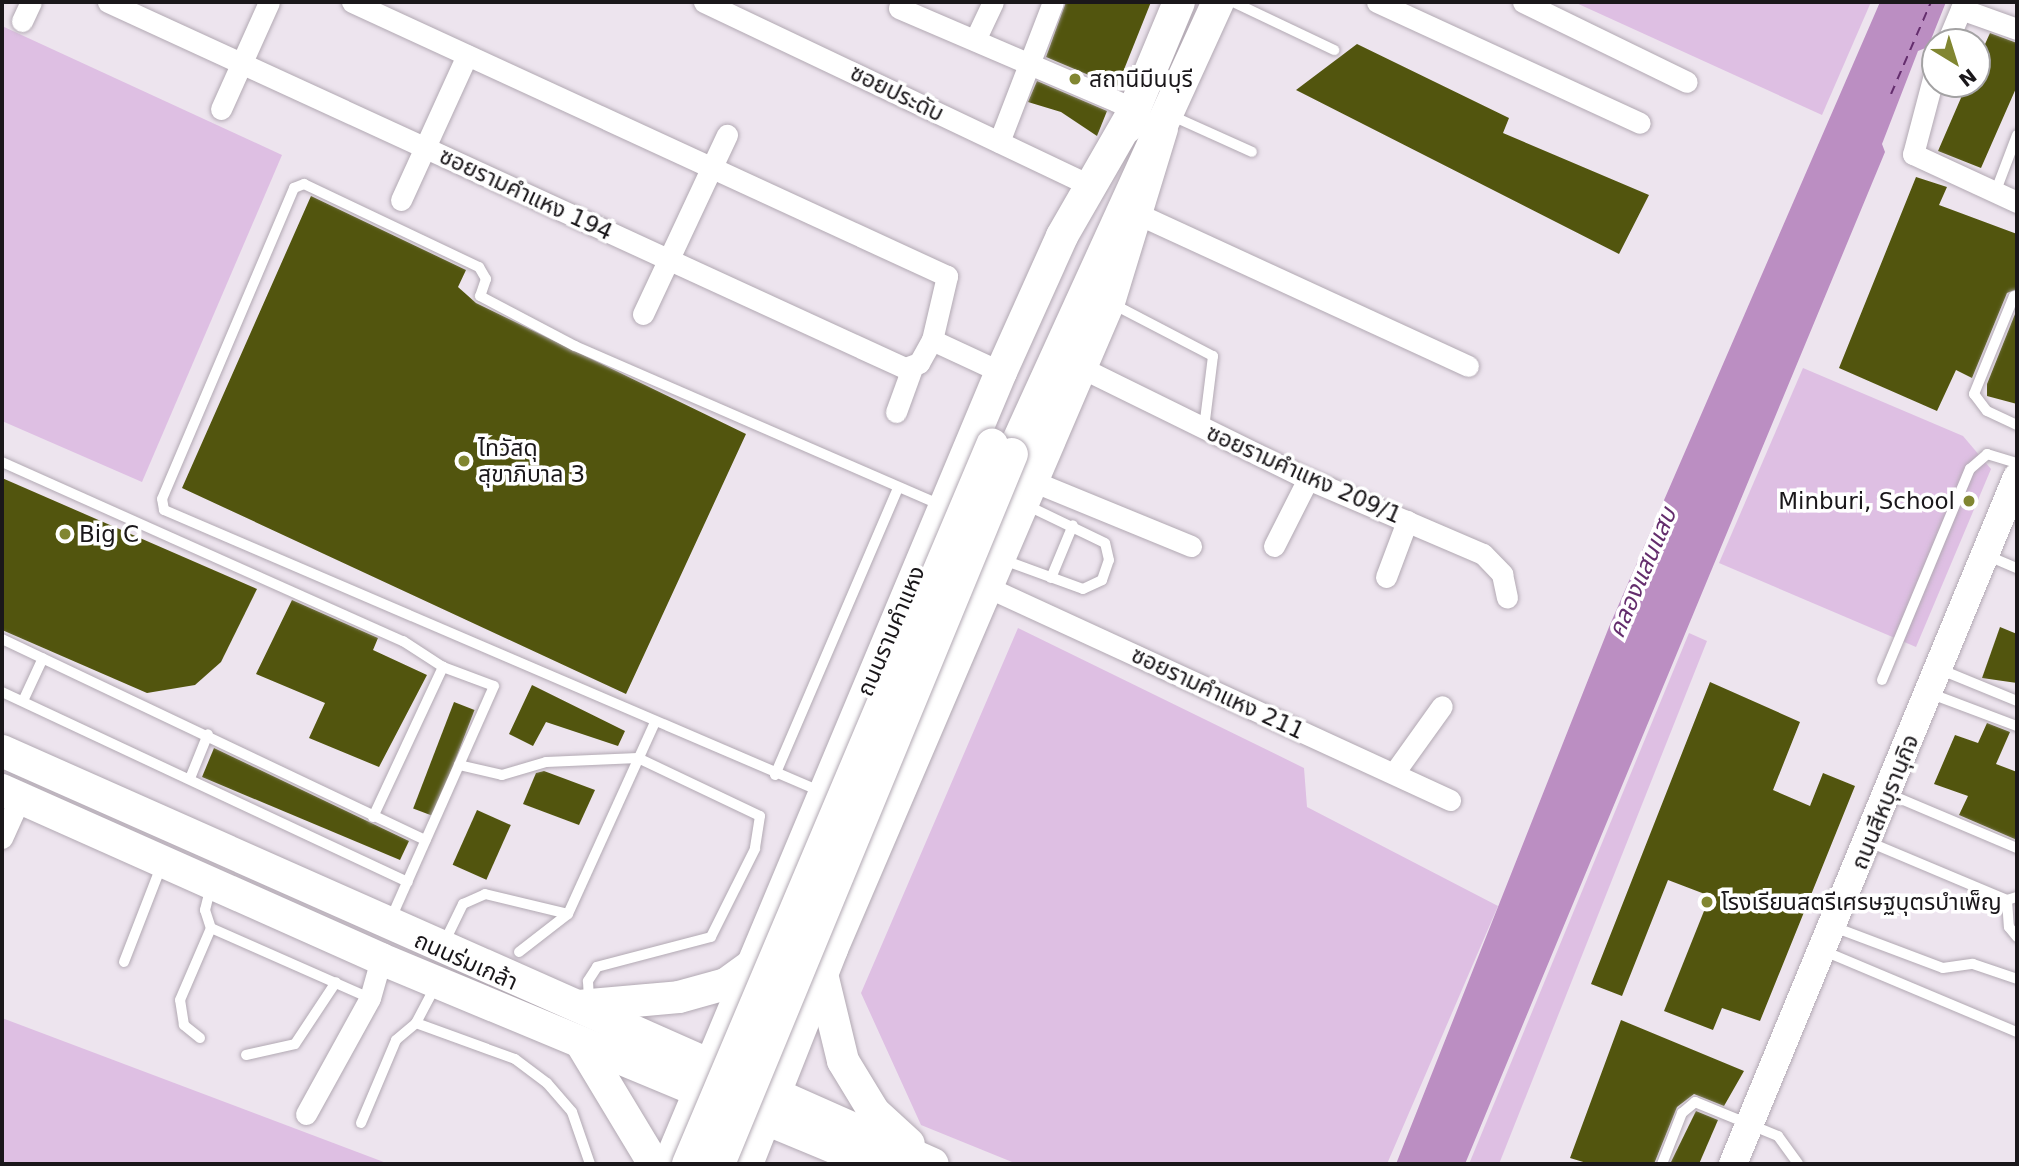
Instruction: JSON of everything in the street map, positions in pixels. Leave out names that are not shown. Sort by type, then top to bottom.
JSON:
[{"type":"main road","name":"ถนนรามคำแหง","points":[[719,1164],[1179,2]]},
{"type":"main road","name":"ถนนรามคำแหง","points":[[688,1164],[1002,450],[1165,121],[1205,33],[1229,2]]},
{"type":"main road","name":"ถนนรามคำแหง","points":[[669,1164],[822,792],[1001,372],[1090,185],[1135,109]]},
{"type":"main road","name":"ถนนรามคำแหง","points":[[747,1164],[767,1107],[827,961],[1025,491],[1109,302],[1140,215],[1165,121]]},
{"type":"main road","name":"ถนนสีหบุรานุกิจ","points":[[1733,1164],[1889,794],[2017,477]]},
{"type":"main road","name":"ถนนร่มเกล้า","points":[[2,751],[440,951],[580,1006],[703,1080]]},
{"type":"main road","name":"ถนนร่มเกล้า","points":[[11,794],[580,1043],[703,1080],[767,1107],[935,1164]]},
{"type":"main road","points":[[770,918],[761,983],[762,1001],[775,1017],[794,1010],[827,961]]},
{"type":"main road","points":[[827,961],[833,1035],[856,1085],[886,1126],[935,1164]]},
{"type":"main road","points":[[580,1006],[679,997],[726,984],[749,967]]},
{"type":"main road","points":[[580,1043],[654,1164]]},
{"type":"main road","name":"ถนนร่มเกล้า","points":[[767,1107],[874,1164]]},
{"type":"street","name":"ซอยรามคำแหง 194","points":[[108,2],[669,260],[912,368]]},
{"type":"street","points":[[220,109],[269,2]]},
{"type":"street","points":[[352,2],[947,276],[932,340],[912,368],[896,412]]},
{"type":"street","name":"ซอยประดับ","points":[[704,2],[1090,185]]},
{"type":"street","points":[[975,40],[993,2]]},
{"type":"street","points":[[999,142],[1053,2]]},
{"type":"street","points":[[1377,2],[1640,123]]},
{"type":"street","points":[[1524,2],[1687,82]]},
{"type":"street","points":[[1953,28],[1962,5],[2017,29]]},
{"type":"street","points":[[899,8],[1135,109]]},
{"type":"street","points":[[401,200],[467,55]]},
{"type":"street","points":[[1928,98],[1913,154],[2017,202]]},
{"type":"street","points":[[643,314],[727,135]]},
{"type":"street","points":[[1140,215],[1468,366]]},
{"type":"street","points":[[932,340],[1001,372]]},
{"type":"street","name":"ซอยรามคำแหง 209/1","points":[[1080,367],[1308,479],[1483,554],[1502,574],[1507,597]]},
{"type":"street","points":[[1274,546],[1308,479]]},
{"type":"street","points":[[1025,491],[1191,546]]},
{"type":"street","points":[[1386,577],[1407,521]]},
{"type":"street","name":"ซอยรามคำแหง 211","points":[[985,586],[1450,800]]},
{"type":"street","points":[[1394,773],[1442,706]]},
{"type":"street","points":[[2,838],[11,794]]},
{"type":"street","points":[[306,1114],[370,998],[381,958]]},
{"type":"lane","points":[[1229,2],[1334,50]]},
{"type":"lane","points":[[1165,121],[1252,152]]},
{"type":"lane","points":[[1995,192],[2017,135]]},
{"type":"lane","points":[[822,792],[775,775],[164,510],[162,499],[295,188],[304,184],[479,267],[486,279],[480,296],[575,346],[945,507]]},
{"type":"lane","points":[[2014,296],[1974,394],[1987,411],[2017,425]]},
{"type":"lane","points":[[1109,302],[1213,356],[1204,428]]},
{"type":"lane","points":[[1882,680],[1970,469],[1987,454],[2017,463]]},
{"type":"lane","points":[[2,462],[403,641],[443,667],[494,686],[388,926]]},
{"type":"lane","points":[[775,775],[898,488]]},
{"type":"lane","points":[[997,557],[1088,589],[1102,580],[1109,560],[1105,543],[1073,525],[1025,491]]},
{"type":"lane","points":[[1051,578],[1073,525]]},
{"type":"lane","points":[[1986,555],[2017,568]]},
{"type":"lane","points":[[2,639],[208,734],[373,817],[426,840]]},
{"type":"lane","points":[[23,701],[43,658]]},
{"type":"lane","points":[[373,817],[443,667]]},
{"type":"lane","points":[[1934,681],[2017,701]]},
{"type":"lane","points":[[1934,681],[2017,726]]},
{"type":"lane","points":[[2,692],[191,776],[408,882]]},
{"type":"lane","points":[[519,952],[568,914],[655,722]]},
{"type":"lane","points":[[191,776],[208,734]]},
{"type":"lane","points":[[459,765],[502,775],[546,762],[638,758],[754,810],[762,825],[711,937],[597,967],[588,981],[580,1006]]},
{"type":"lane","points":[[1889,794],[2017,848]]},
{"type":"lane","points":[[1869,842],[2012,899],[2009,927],[2017,937]]},
{"type":"lane","points":[[124,962],[163,862]]},
{"type":"lane","points":[[201,1038],[184,1026],[180,1000],[211,928],[205,909],[212,883]]},
{"type":"lane","points":[[440,951],[463,904],[485,894],[568,914]]},
{"type":"lane","points":[[211,928],[370,998]]},
{"type":"lane","points":[[1829,939],[1935,966],[1973,964],[2017,979]]},
{"type":"lane","points":[[1829,939],[2017,1032]]},
{"type":"lane","points":[[246,1055],[295,1044],[336,982]]},
{"type":"lane","points":[[361,1123],[396,1040],[416,1023],[437,982]]},
{"type":"lane","points":[[416,1023],[515,1059],[547,1083],[572,1112],[590,1164]]},
{"type":"lane","points":[[1662,1164],[1682,1113],[1695,1101],[1751,1121],[1783,1141],[1798,1164]]},
{"type":"shaded area","points":[[1574,2],[1871,2],[1822,115]]},
{"type":"shaded area","points":[[2,26],[282,155],[142,482],[2,421]]},
{"type":"shaded area","points":[[1803,368],[1963,436],[1991,469],[1916,647],[1719,563]]},
{"type":"shaded area","points":[[1018,628],[1304,768],[1307,807],[1498,906],[1387,1164],[1017,1164],[921,1125],[861,993]]},
{"type":"shaded area","points":[[1689,633],[1707,641],[1499,1164],[1469,1164]]},
{"type":"shaded area","points":[[2,1018],[389,1164],[2,1164]]},
{"type":"water","name":"คลองแสนแสบ","points":[[1880,2],[1946,2],[1936,28],[1921,28],[1921,50],[1918,51],[1882,144],[1885,152],[1465,1164],[1396,1164],[1609,627]]},
{"type":"building","points":[[1066,2],[1151,2],[1117,87],[1046,57]]},
{"type":"building","points":[[1991,33],[2017,43],[2017,86],[1981,168],[1938,151],[1961,98],[1991,98]]},
{"type":"building","points":[[1357,44],[1509,118],[1503,133],[1649,195],[1619,254],[1296,90]]},
{"type":"building","points":[[1037,81],[1107,111],[1097,136],[1061,112],[1028,102]]},
{"type":"building","points":[[1916,177],[1947,187],[1939,205],[2017,234],[2017,289],[2007,293],[1972,378],[1956,370],[1937,411],[1839,368]]},
{"type":"building","name":"ไทวัสดุ สุขาภิบาล 3","points":[[311,196],[466,270],[458,287],[476,303],[746,434],[626,694],[182,488]]},
{"type":"building","points":[[2017,309],[2017,404],[1987,396],[1987,384]]},
{"type":"building","name":"Big C","points":[[2,478],[257,589],[221,662],[195,685],[147,693],[2,630]]},
{"type":"building","points":[[292,600],[378,638],[373,650],[427,675],[379,767],[309,738],[325,703],[256,674]]},
{"type":"building","points":[[2000,627],[2017,634],[2017,683],[1982,678]]},
{"type":"building","points":[[1710,682],[1800,722],[1773,790],[1810,806],[1823,773],[1855,786],[1760,1021],[1722,1008],[1713,1030],[1664,1011],[1710,896],[1668,880],[1622,996],[1591,984]]},
{"type":"building","points":[[532,685],[625,731],[618,746],[546,722],[533,746],[509,734]]},
{"type":"building","points":[[454,702],[475,710],[434,816],[413,808]]},
{"type":"building","points":[[1987,723],[2010,732],[1996,764],[2017,772],[2017,840],[1959,815],[1968,796],[1934,784],[1955,735],[1978,743]]},
{"type":"building","points":[[214,748],[409,841],[400,860],[202,777]]},
{"type":"building","points":[[544,771],[595,790],[579,825],[523,804],[536,773]]},
{"type":"building","points":[[477,810],[511,825],[486,880],[453,865]]},
{"type":"building","points":[[1621,1020],[1744,1071],[1724,1106],[1694,1094],[1677,1107],[1654,1164],[1590,1164],[1570,1158]]},
{"type":"building","points":[[1696,1111],[1718,1120],[1699,1164],[1670,1164]]},
{"type":"ferry route","points":[[1891,94],[1931,2]]},
{"type":"place","name":"สถานีมีนบุรี","points":[[1075,79]]},
{"type":"place","name":"ไทวัสดุ สุขาภิบาล 3","points":[[464,461]]},
{"type":"place","name":"Minburi, School","points":[[1969,501]]},
{"type":"place","name":"Big C","points":[[65,534]]},
{"type":"place","name":"โรงเรียนสตรีเศรษฐบุตรบำเพ็ญ","points":[[1707,902]]}]
